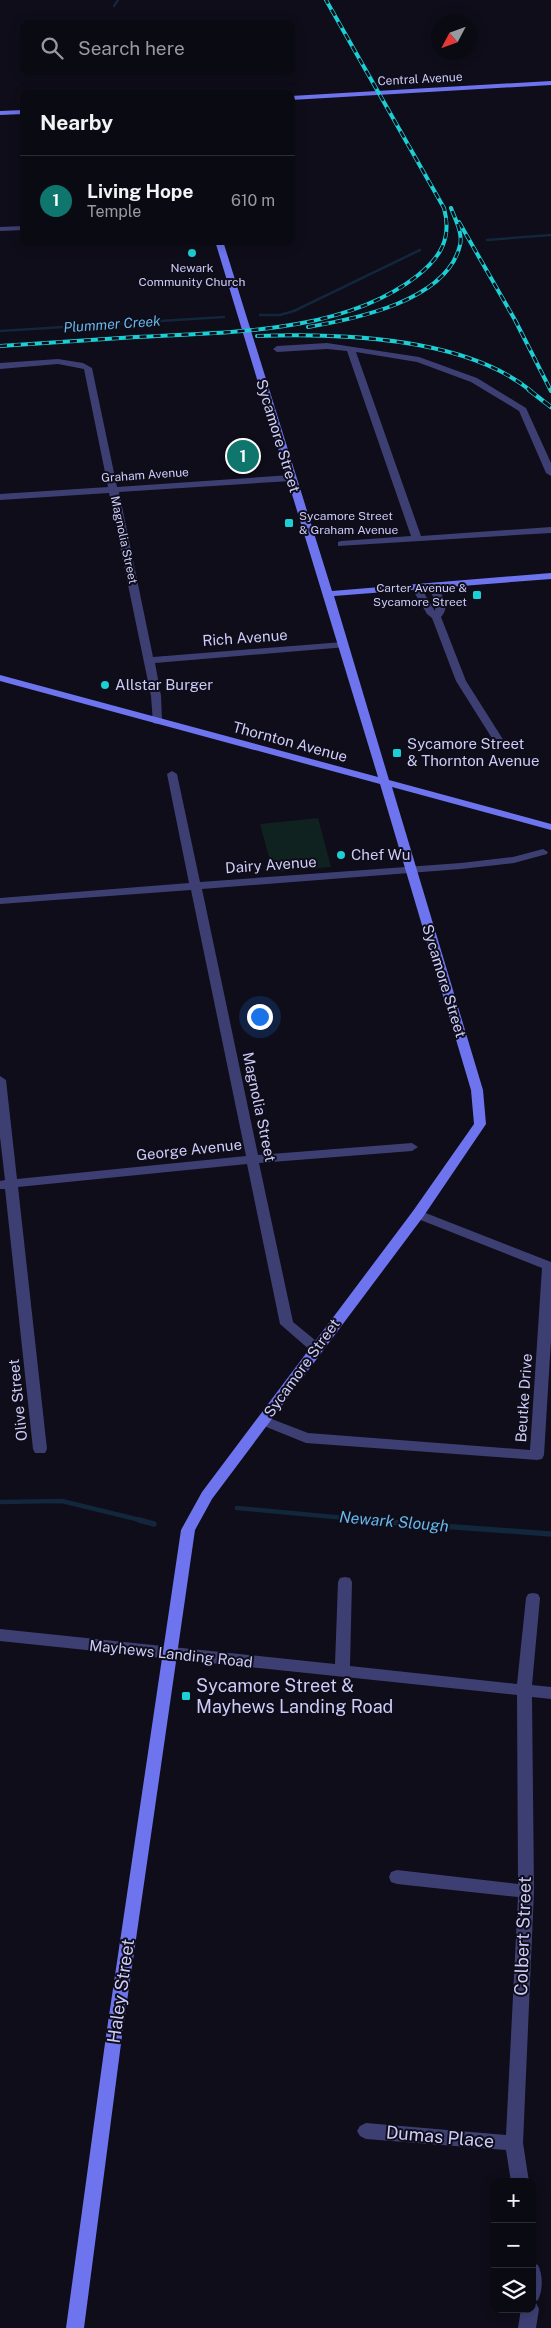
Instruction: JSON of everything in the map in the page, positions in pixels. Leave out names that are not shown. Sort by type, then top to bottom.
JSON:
[{"type":"street","name":"Central Avenue","points":[[295,98],[551,83]]},
{"type":"street","points":[[0,113],[20,112]]},
{"type":"street","points":[[0,229],[20,228]]},
{"type":"street","name":"Sycamore Street","points":[[171,1654],[188,1530],[207,1496],[418,1214],[480,1124],[477,1090],[342,645],[314,546],[291,478],[220,245]]},
{"type":"street","points":[[277,349],[327,346],[397,355],[444,368],[474,380],[513,402],[523,410],[551,472]]},
{"type":"street","points":[[350,348],[417,539]]},
{"type":"street","name":"Magnolia Street","points":[[0,366],[67,362],[81,364],[88,368],[150,660],[156,696],[157,721]]},
{"type":"street","name":"Graham Avenue","points":[[0,497],[291,478]]},
{"type":"street","points":[[341,544],[551,530]]},
{"type":"street","points":[[327,594],[551,576]]},
{"type":"street","points":[[537,578],[551,582]]},
{"type":"street","points":[[432,586],[441,602],[440,613],[436,616]]},
{"type":"street","points":[[416,587],[432,614],[436,616],[461,681],[499,741]]},
{"type":"street","name":"Rich Avenue","points":[[150,660],[342,645]]},
{"type":"street","name":"Thornton Avenue","points":[[0,678],[551,827]]},
{"type":"street","name":"Thornton Avenue","points":[[0,686],[21,685]]},
{"type":"street","name":"Magnolia Street","points":[[172,774],[287,1324],[316,1348]]},
{"type":"street","name":"Dairy Avenue","points":[[0,901],[514,860],[543,852]]},
{"type":"street","name":"Olive Street","points":[[0,1080],[5,1185],[40,1448]]},
{"type":"street","name":"George Avenue","points":[[5,1185],[253,1159],[412,1147]]},
{"type":"street","name":"Beutke Drive","points":[[264,1421],[306,1438],[537,1455],[549,1266],[418,1214]]},
{"type":"street","points":[[342,1672],[345,1582]]},
{"type":"street","name":"Colbert Street","points":[[519,2178],[514,2143],[526,1891],[524,1690],[534,1598]]},
{"type":"street","name":"Mayhews Landing Road","points":[[0,1635],[551,1693]]},
{"type":"street","name":"Haley Street","points":[[75,2328],[114,2036],[171,1654]]},
{"type":"street","points":[[397,1877],[526,1891]]},
{"type":"street","name":"Dumas Place","points":[[366,2130],[514,2143]]},
{"type":"street","points":[[527,2328],[529,2313]]},
{"type":"green space","points":[[318,818],[331,867],[273,872],[260,824]]},
{"type":"waterway","points":[[114,6],[118,0]]},
{"type":"waterway","name":"Plummer Creek","points":[[487,240],[551,235]]},
{"type":"waterway","name":"Plummer Creek","points":[[260,315],[280,315],[294,311],[420,250]]},
{"type":"waterway","name":"Plummer Creek","points":[[0,331],[224,317]]},
{"type":"waterway","name":"Newark Slough","points":[[0,1502],[62,1501],[144,1521]]},
{"type":"waterway","name":"Newark Slough","points":[[237,1508],[377,1521]]},
{"type":"waterway","name":"Newark Slough","points":[[139,1520],[154,1524]]},
{"type":"waterway","name":"Newark Slough","points":[[359,1520],[551,1534]]},
{"type":"railway","points":[[0,346],[245,331],[319,319],[354,309],[387,295],[417,276],[432,262],[445,238],[447,229],[444,208],[326,0]]},
{"type":"railway","points":[[308,327],[350,319],[397,304],[419,293],[437,280],[452,264],[461,240],[460,231],[451,208]]},
{"type":"railway","points":[[459,222],[515,320],[551,391]]},
{"type":"railway","points":[[257,336],[290,335],[362,338],[400,342],[437,349],[472,359],[504,373],[531,391]]},
{"type":"railway","points":[[529,390],[551,407]]},
{"type":"place","name":"Newark Community Church","points":[[192,253]]},
{"type":"place","name":"Living Hope","points":[[243,456]]},
{"type":"place","name":"Sycamore Street & Graham Avenue","points":[[289,523]]},
{"type":"place","name":"Carter Avenue & Sycamore Street","points":[[477,595]]},
{"type":"place","name":"Allstar Burger","points":[[105,685]]},
{"type":"place","name":"Sycamore Street & Thornton Avenue","points":[[397,753]]},
{"type":"place","name":"Chef Wu","points":[[341,855]]},
{"type":"place","name":"Sycamore Street & Mayhews Landing Road","points":[[186,1696]]}]
